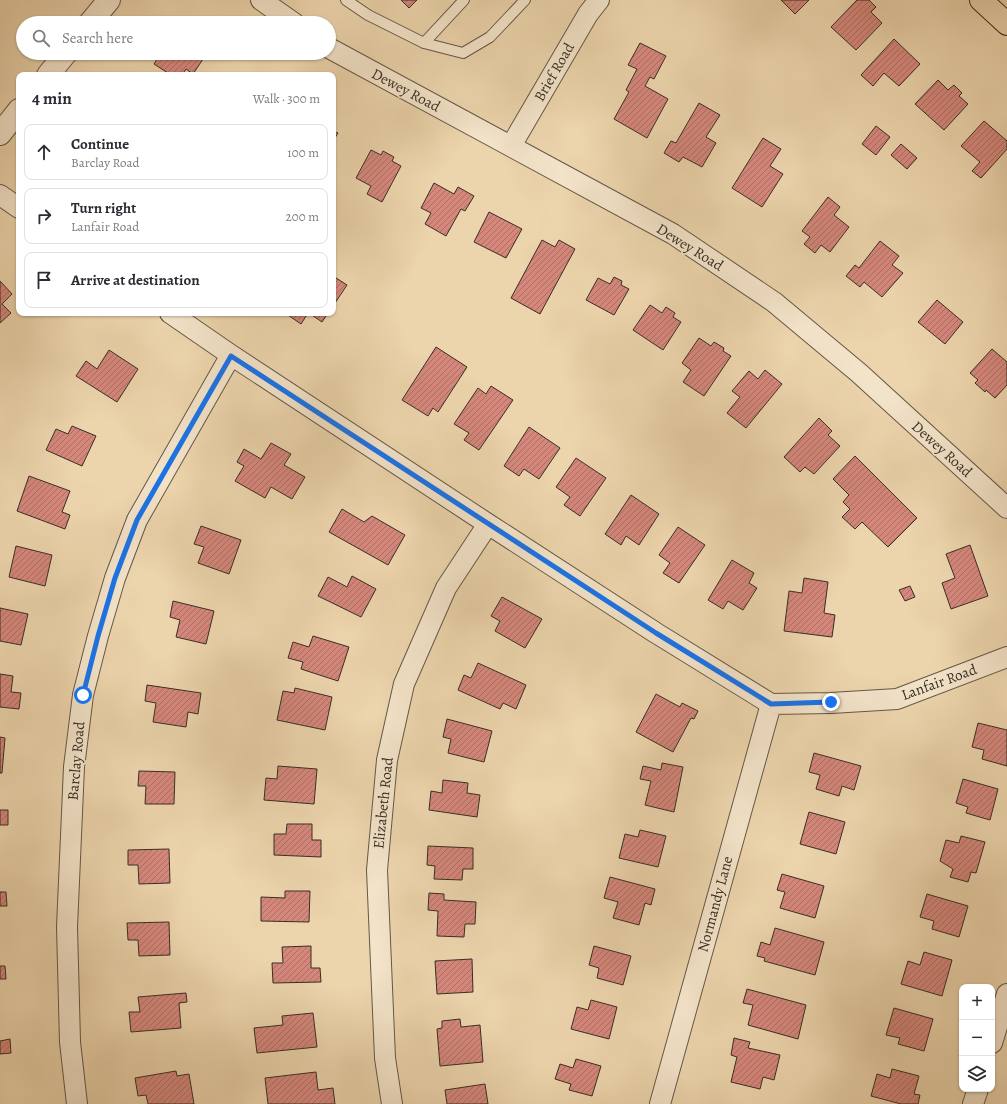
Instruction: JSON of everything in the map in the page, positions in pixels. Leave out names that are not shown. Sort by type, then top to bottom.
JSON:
[{"type":"highway","points":[[981,0],[1007,24]]},
{"type":"street","points":[[96,16],[109,0]]},
{"type":"street","points":[[261,0],[284,16]]},
{"type":"street","name":"Brief Road","points":[[511,146],[588,14],[598,0]]},
{"type":"street","name":"Dewey Road","points":[[336,52],[673,234],[774,302],[859,373],[1007,508]]},
{"type":"street","points":[[50,72],[60,60]]},
{"type":"street","points":[[0,134],[16,114]]},
{"type":"street","points":[[0,195],[16,206]]},
{"type":"street","points":[[174,316],[231,356],[488,524],[656,633],[771,704]]},
{"type":"street","name":"Barclay Road","points":[[77,1104],[70,1042],[67,927],[74,767],[83,695],[115,578],[137,520],[231,356]]},
{"type":"street","name":"Elizabeth Road","points":[[392,1104],[385,1058],[377,870],[387,760],[404,684],[446,588],[488,524]]},
{"type":"street","name":"Lanfair Road","points":[[771,704],[897,698],[1007,657]]},
{"type":"street","name":"Normandy Lane","points":[[660,1104],[771,704]]},
{"type":"street","points":[[995,1033],[1007,994]]},
{"type":"street","points":[[974,1104],[977,1092]]},
{"type":"lane","points":[[346,0],[368,15],[424,43],[464,54],[490,37],[525,0]]},
{"type":"lane","points":[[424,43],[464,0]]},
{"type":"building","points":[[401,0],[417,0],[409,8]]},
{"type":"building","points":[[781,0],[809,0],[795,14]]},
{"type":"building","points":[[857,0],[869,0],[876,7],[871,12],[882,23],[856,50],[831,27]]},
{"type":"building","points":[[894,39],[920,64],[899,86],[884,73],[873,86],[861,75]]},
{"type":"building","points":[[640,43],[666,56],[654,79],[650,77],[645,86],[668,99],[647,138],[614,119],[629,92],[626,90],[637,69],[628,65]]},
{"type":"building","points":[[157,60],[202,60],[194,72],[190,72],[186,69],[184,72],[166,72],[154,64]]},
{"type":"building","points":[[938,80],[948,90],[954,85],[962,93],[959,96],[968,104],[944,130],[915,104]]},
{"type":"building","points":[[699,103],[720,115],[706,137],[716,143],[702,167],[683,157],[679,162],[664,153],[671,141],[676,143]]},
{"type":"building","points":[[984,121],[1007,141],[1007,149],[981,178],[972,171],[980,162],[961,146]]},
{"type":"building","points":[[876,126],[890,137],[876,155],[862,144]]},
{"type":"building","points":[[763,138],[781,149],[770,166],[783,174],[762,207],[732,188]]},
{"type":"building","points":[[901,144],[917,158],[907,169],[891,155]]},
{"type":"building","points":[[371,150],[381,155],[383,151],[394,157],[392,161],[401,166],[382,202],[367,194],[371,186],[356,178]]},
{"type":"building","points":[[434,183],[454,194],[458,187],[474,196],[465,211],[461,209],[446,236],[425,224],[431,213],[421,208]]},
{"type":"building","points":[[828,197],[840,207],[834,215],[849,227],[830,252],[821,245],[815,253],[804,244],[810,237],[802,231]]},
{"type":"building","points":[[489,212],[522,229],[506,258],[474,242]]},
{"type":"building","points":[[542,240],[555,247],[559,240],[575,249],[540,314],[511,298]]},
{"type":"building","points":[[880,241],[899,256],[892,265],[903,273],[882,297],[864,282],[860,287],[846,276],[855,265],[859,268]]},
{"type":"building","points":[[614,277],[622,281],[621,285],[629,289],[614,315],[586,300],[598,278],[610,284]]},
{"type":"building","points":[[336,278],[347,285],[336,302]]},
{"type":"building","points":[[0,281],[12,294],[2,304],[11,313],[0,323]]},
{"type":"building","points":[[937,300],[963,322],[945,344],[918,322]]},
{"type":"building","points":[[650,305],[662,313],[666,307],[675,313],[673,317],[681,322],[663,350],[633,330]]},
{"type":"building","points":[[289,316],[306,316],[301,324]]},
{"type":"building","points":[[313,316],[326,316],[322,322]]},
{"type":"building","points":[[699,338],[711,346],[714,342],[724,348],[723,351],[731,356],[704,396],[683,382],[691,370],[682,363]]},
{"type":"building","points":[[436,347],[467,367],[438,412],[433,408],[428,416],[402,400]]},
{"type":"building","points":[[992,349],[1007,362],[1007,385],[995,398],[975,383],[978,380],[970,373]]},
{"type":"building","points":[[109,350],[138,369],[117,402],[76,376],[86,361],[97,369]]},
{"type":"building","points":[[765,370],[782,384],[746,428],[727,413],[740,397],[732,391],[749,371],[758,379]]},
{"type":"building","points":[[491,386],[513,400],[479,450],[464,440],[469,433],[454,424],[478,388],[486,394]]},
{"type":"building","points":[[819,418],[832,431],[828,435],[840,446],[814,474],[805,467],[800,472],[784,457]]},
{"type":"building","points":[[72,426],[96,436],[82,466],[46,450],[56,429],[68,434]]},
{"type":"building","points":[[529,427],[560,448],[539,479],[524,469],[519,476],[504,466]]},
{"type":"building","points":[[271,443],[291,454],[284,465],[305,477],[292,499],[271,487],[265,498],[235,481],[244,466],[237,462],[244,449],[261,459]]},
{"type":"building","points":[[855,456],[917,518],[888,547],[862,522],[855,529],[842,517],[850,509],[843,502],[849,495],[833,479]]},
{"type":"building","points":[[576,458],[606,478],[580,516],[564,505],[570,497],[556,487]]},
{"type":"building","points":[[29,476],[70,491],[62,512],[70,515],[65,529],[17,511]]},
{"type":"building","points":[[631,495],[659,514],[639,545],[626,536],[621,545],[605,534]]},
{"type":"building","points":[[342,509],[364,522],[372,516],[405,535],[388,565],[329,532]]},
{"type":"building","points":[[201,526],[241,540],[229,574],[198,563],[204,547],[194,544]]},
{"type":"building","points":[[678,527],[705,545],[679,583],[663,573],[670,563],[659,555]]},
{"type":"building","points":[[970,545],[988,596],[951,609],[942,583],[955,578],[946,554]]},
{"type":"building","points":[[16,546],[52,555],[45,586],[9,577]]},
{"type":"building","points":[[732,560],[754,573],[749,583],[757,588],[743,610],[728,601],[723,609],[708,600]]},
{"type":"building","points":[[352,576],[376,589],[361,617],[318,596],[328,577],[347,587]]},
{"type":"building","points":[[804,578],[828,582],[824,613],[835,615],[832,637],[784,631],[789,591],[802,593]]},
{"type":"building","points":[[910,586],[915,597],[905,601],[899,590]]},
{"type":"building","points":[[502,597],[542,619],[525,648],[495,631],[500,621],[491,616]]},
{"type":"building","points":[[173,601],[214,611],[206,644],[176,637],[180,620],[170,617]]},
{"type":"building","points":[[0,608],[28,614],[21,645],[0,641]]},
{"type":"building","points":[[313,636],[349,647],[338,681],[301,669],[303,662],[288,658],[293,642],[309,647]]},
{"type":"building","points":[[478,663],[526,685],[516,709],[503,703],[500,709],[458,690],[464,675],[471,678]]},
{"type":"building","points":[[0,674],[13,676],[11,692],[21,693],[19,709],[0,707]]},
{"type":"building","points":[[147,685],[201,693],[198,714],[188,712],[186,727],[153,722],[156,703],[145,701]]},
{"type":"building","points":[[295,688],[332,697],[325,730],[277,720],[283,691],[294,693]]},
{"type":"building","points":[[656,694],[680,707],[682,703],[698,711],[694,719],[691,718],[673,752],[636,732]]},
{"type":"building","points":[[447,719],[492,731],[484,762],[448,753],[451,739],[443,737]]},
{"type":"building","points":[[978,723],[1007,730],[1007,766],[982,759],[984,750],[972,747]]},
{"type":"building","points":[[0,737],[5,738],[2,773],[0,773]]},
{"type":"building","points":[[814,753],[861,766],[854,790],[842,786],[839,796],[816,789],[820,775],[809,772]]},
{"type":"building","points":[[662,763],[683,767],[674,812],[645,805],[651,781],[640,779],[643,766],[661,770]]},
{"type":"building","points":[[278,766],[317,769],[314,804],[264,800],[266,778],[277,779]]},
{"type":"building","points":[[139,771],[175,772],[174,804],[145,804],[146,786],[138,786]]},
{"type":"building","points":[[963,779],[998,789],[990,820],[966,813],[968,807],[956,803]]},
{"type":"building","points":[[443,780],[468,783],[467,793],[480,795],[477,817],[429,810],[431,791],[442,793]]},
{"type":"building","points":[[0,810],[8,810],[8,825],[0,825]]},
{"type":"building","points":[[809,812],[845,822],[836,854],[800,844]]},
{"type":"building","points":[[287,824],[312,824],[312,840],[321,840],[321,857],[274,855],[274,834],[286,834]]},
{"type":"building","points":[[640,830],[666,836],[658,867],[619,858],[625,834],[638,837]]},
{"type":"building","points":[[961,836],[985,842],[976,873],[971,872],[968,882],[950,877],[953,869],[940,861],[946,840],[959,843]]},
{"type":"building","points":[[428,846],[473,848],[473,869],[463,869],[462,880],[434,879],[435,866],[427,865]]},
{"type":"building","points":[[169,849],[170,883],[139,884],[138,865],[128,865],[128,850]]},
{"type":"building","points":[[782,874],[824,886],[815,918],[780,908],[785,892],[777,890]]},
{"type":"building","points":[[610,877],[655,889],[651,905],[645,903],[639,925],[613,918],[618,902],[604,898]]},
{"type":"building","points":[[285,891],[310,891],[309,922],[261,921],[261,897],[285,898]]},
{"type":"building","points":[[0,892],[6,892],[7,906],[0,906]]},
{"type":"building","points":[[429,893],[444,894],[444,900],[476,902],[475,924],[465,924],[464,937],[437,936],[438,911],[428,910]]},
{"type":"building","points":[[927,894],[968,906],[959,937],[932,929],[934,921],[920,917]]},
{"type":"building","points":[[169,922],[170,955],[139,956],[138,940],[128,940],[127,923]]},
{"type":"building","points":[[775,928],[824,942],[815,975],[764,961],[765,958],[757,956],[761,942],[770,945]]},
{"type":"building","points":[[311,946],[311,968],[320,968],[321,982],[273,983],[272,963],[283,963],[282,947]]},
{"type":"building","points":[[594,946],[631,956],[623,985],[597,978],[599,968],[589,965]]},
{"type":"building","points":[[924,952],[952,960],[942,996],[901,984],[908,961],[920,965]]},
{"type":"building","points":[[472,959],[473,992],[437,994],[435,961]]},
{"type":"building","points":[[0,966],[5,966],[6,979],[0,979]]},
{"type":"building","points":[[747,989],[806,1005],[798,1039],[748,1025],[753,1005],[743,1003]]},
{"type":"building","points":[[186,993],[187,1002],[179,1003],[181,1028],[131,1032],[129,1012],[140,1012],[138,997]]},
{"type":"building","points":[[591,1000],[617,1007],[609,1039],[571,1029],[577,1007],[588,1010]]},
{"type":"building","points":[[894,1008],[933,1019],[924,1051],[898,1044],[900,1038],[886,1035]]},
{"type":"building","points":[[313,1013],[317,1047],[257,1053],[254,1028],[283,1025],[282,1016]]},
{"type":"building","points":[[460,1019],[461,1027],[480,1025],[483,1062],[440,1066],[437,1029],[442,1028],[442,1021]]},
{"type":"building","points":[[734,1038],[750,1042],[748,1048],[780,1055],[774,1080],[763,1077],[760,1089],[731,1082],[737,1057],[731,1055]]},
{"type":"building","points":[[10,1039],[11,1053],[0,1054],[0,1041]]},
{"type":"building","points":[[576,1059],[601,1066],[592,1096],[569,1090],[571,1084],[555,1079],[560,1064],[573,1068]]},
{"type":"building","points":[[892,1069],[919,1076],[914,1094],[920,1095],[918,1104],[901,1104],[871,1096],[877,1074],[890,1078]]},
{"type":"building","points":[[176,1071],[177,1076],[189,1074],[194,1104],[148,1104],[146,1095],[138,1096],[135,1078]]},
{"type":"building","points":[[316,1072],[318,1090],[333,1088],[335,1104],[268,1104],[265,1078]]},
{"type":"building","points":[[485,1084],[488,1104],[447,1104],[445,1090]]},
{"type":"route","points":[[83,695],[115,578],[137,520],[231,356],[656,633],[771,704],[831,702]]}]
